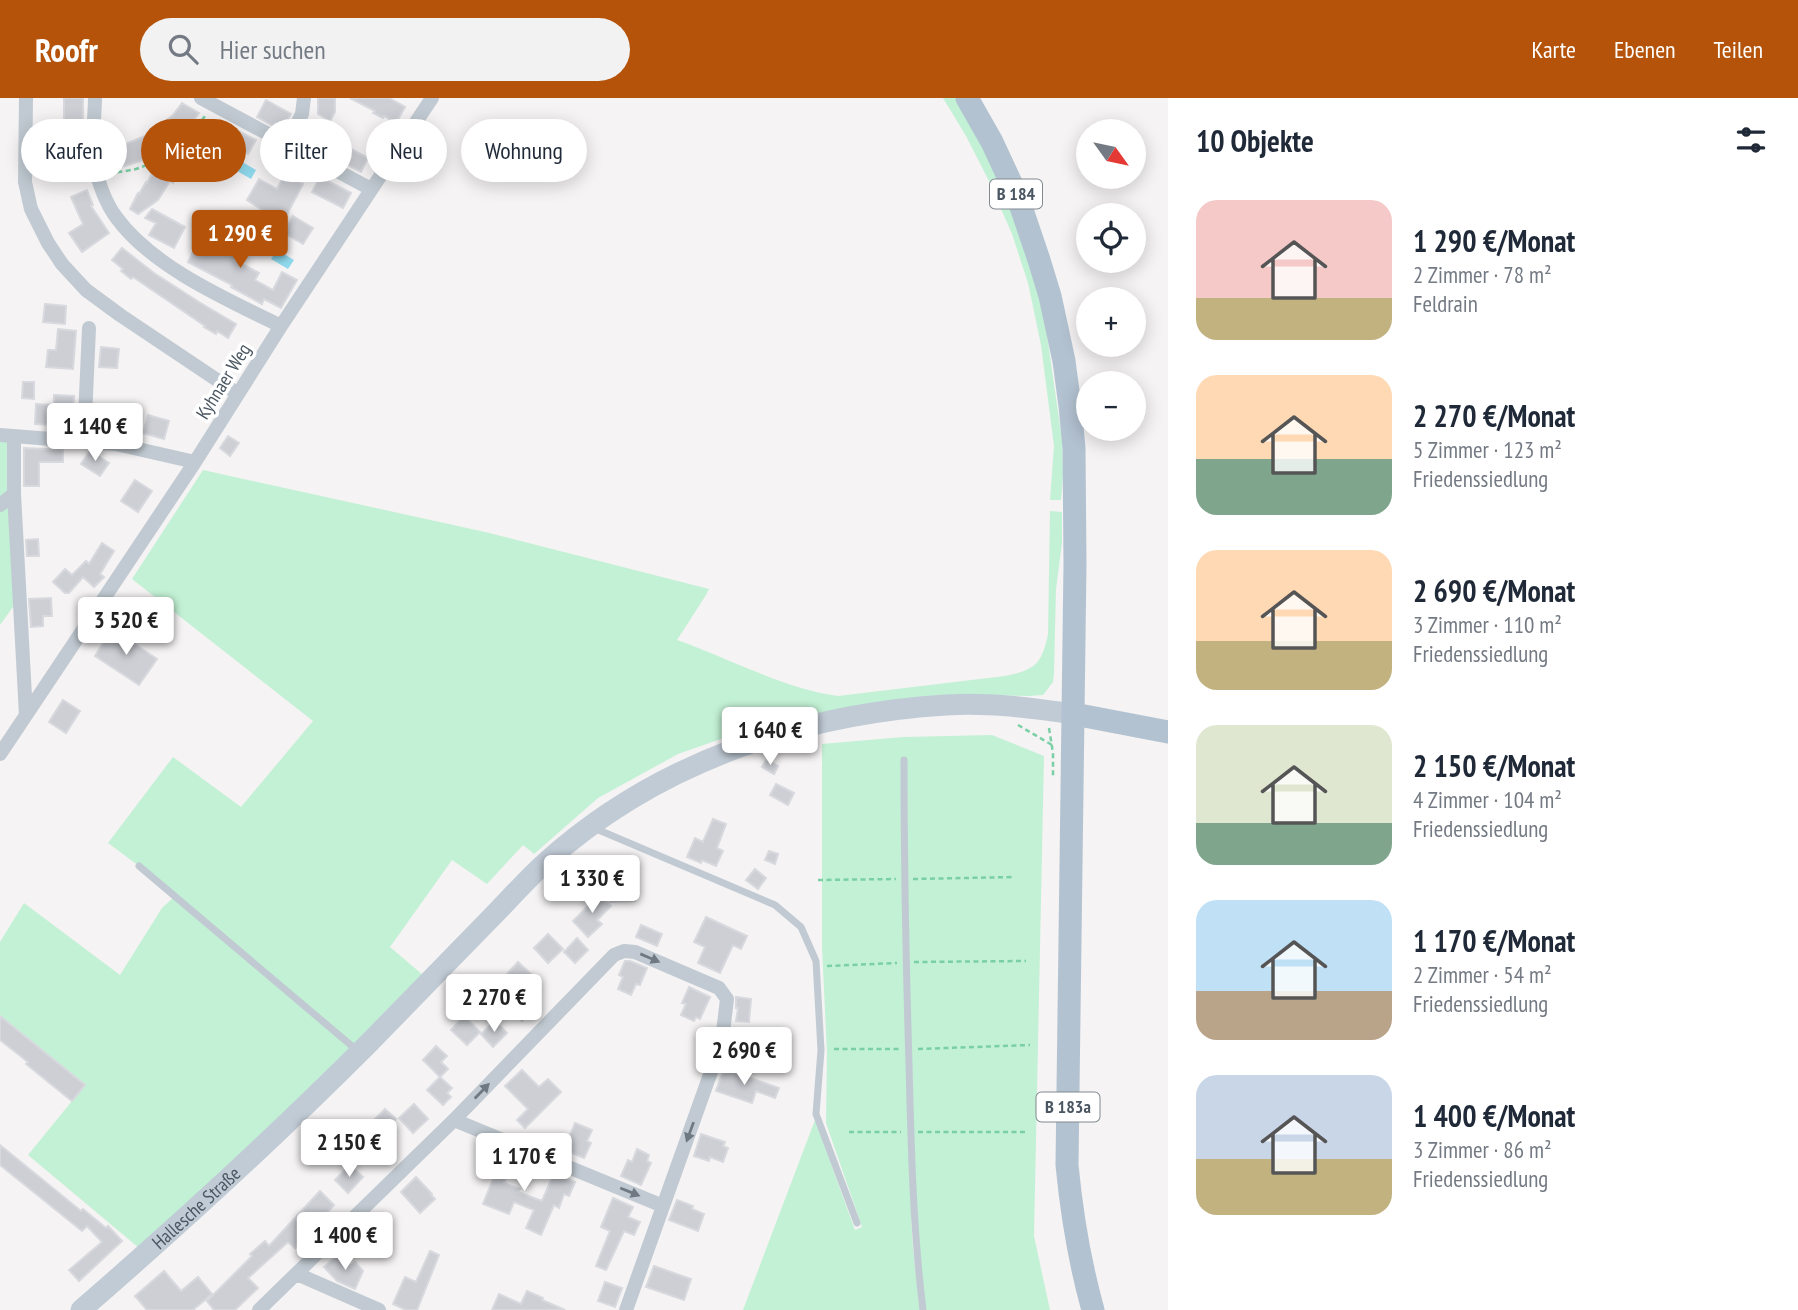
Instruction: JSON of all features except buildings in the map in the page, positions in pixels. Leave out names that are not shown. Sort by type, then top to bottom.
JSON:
[{"type":"main road","name":"B 184","points":[[967,98],[992,142],[1018,198],[1050,296],[1064,361],[1074,448],[1074,714]]},
{"type":"main road","points":[[1074,714],[1168,732]]},
{"type":"main road","name":"B 183a","points":[[1074,714],[1067,1165],[1078,1252],[1093,1310]]},
{"type":"street","points":[[26,98],[25,183],[31,209],[62,264],[86,290],[238,394]]},
{"type":"street","points":[[94,119],[95,98]]},
{"type":"street","points":[[299,119],[304,98]]},
{"type":"street","name":"Kyhnaer Weg","points":[[0,754],[195,462],[427,99]]},
{"type":"street","points":[[207,101],[260,130]]},
{"type":"street","points":[[352,179],[371,189]]},
{"type":"street","points":[[100,182],[116,217],[141,244],[228,300],[281,326]]},
{"type":"street","points":[[84,441],[89,328]]},
{"type":"street","points":[[26,715],[14,494],[7,436],[116,444],[195,462]]},
{"type":"street","points":[[0,505],[14,494]]},
{"type":"street","name":"Hallesche Straße","points":[[81,1310],[220,1185],[359,1052],[545,862],[590,826],[644,790],[741,745],[829,720],[948,704],[1074,714]]},
{"type":"street","points":[[259,1310],[454,1119],[614,955],[624,951],[635,952],[719,988],[727,999],[722,1041],[626,1310]]},
{"type":"street","points":[[454,1119],[663,1206]]},
{"type":"street","points":[[297,1274],[379,1310]]},
{"type":"lane","points":[[904,760],[908,1049],[915,1236],[923,1310]]},
{"type":"lane","points":[[590,826],[775,905],[801,927],[816,961],[821,1050],[816,1114],[857,1223]]},
{"type":"lane","points":[[139,866],[359,1052]]},
{"type":"path","points":[[127,170],[163,156],[184,139],[207,101]]},
{"type":"path","points":[[1016,723],[1052,745]]},
{"type":"path","points":[[818,880],[1015,877]]},
{"type":"path","points":[[821,967],[906,962],[1026,961]]},
{"type":"path","points":[[834,1049],[1030,1045]]},
{"type":"path","points":[[849,1132],[1027,1132]]},
{"type":"green space","points":[[943,98],[957,98],[985,148],[1023,236],[1045,321],[1062,440],[1061,500],[1050,500],[1054,446],[1041,345],[1028,283],[1012,234],[989,181]]},
{"type":"green space","points":[[0,440],[8,442],[20,597],[0,625]]},
{"type":"green space","points":[[203,470],[485,532],[709,589],[677,640],[777,680],[838,696],[1005,676],[1024,671],[1036,664],[1048,634],[1050,511],[1062,512],[1053,682],[1043,695],[958,695],[875,704],[766,723],[678,754],[598,798],[534,854],[523,845],[487,884],[452,860],[390,947],[430,981],[145,1253],[28,1155],[85,1085],[0,1016],[0,942],[24,903],[120,975],[162,908],[174,897],[108,843],[173,757],[241,807],[313,721],[132,579]]},
{"type":"green space","points":[[992,735],[1044,756],[1034,1236],[1050,1310],[924,1310],[911,1217],[920,1310],[743,1310],[815,1120],[855,1230],[862,1227],[826,1123],[827,1053],[822,947],[822,744],[903,737]]},
{"type":"water","points":[[246,164],[256,170],[251,179],[246,176]]},
{"type":"water","points":[[277,250],[294,260],[288,269],[271,259]]}]
